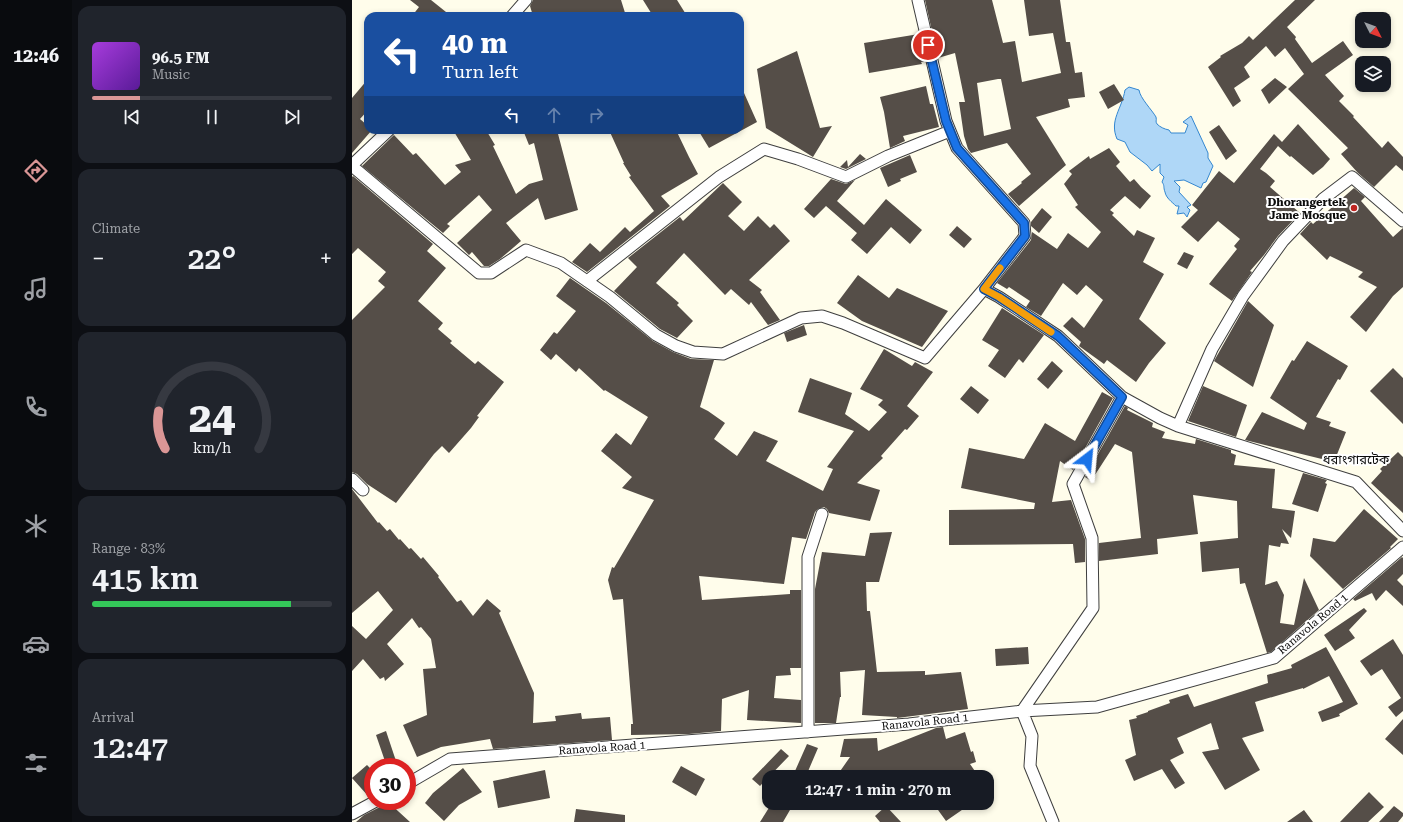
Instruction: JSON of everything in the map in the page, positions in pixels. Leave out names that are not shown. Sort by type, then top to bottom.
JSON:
[{"type":"street","points":[[516,12],[526,0]]},
{"type":"street","points":[[385,134],[352,166],[479,273],[491,273],[526,250],[561,263],[610,297],[656,335],[676,346],[693,352],[722,354],[801,318],[822,316],[843,323],[925,358],[984,289],[1025,236],[1024,223],[957,148],[946,121],[918,0]]},
{"type":"street","points":[[587,281],[719,177],[764,149],[798,158],[846,177],[888,156],[950,131]]},
{"type":"street","points":[[1178,426],[1212,349],[1243,296],[1283,241],[1323,199],[1352,177],[1403,221]]},
{"type":"street","points":[[984,289],[999,297],[1058,336],[1122,397],[1178,426],[1356,482],[1403,531]]},
{"type":"street","points":[[1053,822],[1030,766],[1032,736],[1022,711],[1093,608],[1092,538],[1073,484],[1122,397]]},
{"type":"street","points":[[352,479],[363,490]]},
{"type":"street","points":[[808,732],[808,557],[822,514]]},
{"type":"street","name":"Ranavola Road 1","points":[[416,779],[450,759],[909,724],[1022,711],[1097,707],[1274,658],[1403,547]]},
{"type":"street","points":[[352,814],[364,808]]},
{"type":"water","points":[[1129,87],[1139,90],[1156,117],[1157,124],[1162,128],[1169,130],[1171,133],[1185,133],[1188,125],[1183,122],[1191,116],[1208,153],[1208,158],[1213,166],[1206,182],[1203,183],[1201,188],[1184,180],[1174,181],[1180,187],[1179,192],[1191,205],[1187,207],[1190,210],[1187,217],[1184,213],[1177,214],[1179,206],[1176,206],[1169,200],[1162,182],[1164,177],[1160,173],[1160,164],[1152,171],[1147,165],[1130,152],[1125,142],[1117,139],[1114,126],[1115,120],[1125,90]]},
{"type":"building","points":[[410,0],[431,0],[446,12],[415,12],[419,7]]},
{"type":"building","points":[[533,0],[621,0],[625,12],[532,12],[530,6]]},
{"type":"building","points":[[643,0],[677,0],[684,12],[650,12]]},
{"type":"building","points":[[925,0],[992,0],[1003,43],[1015,41],[1022,82],[1061,73],[1053,33],[1029,36],[1024,0],[1060,0],[1066,42],[1070,42],[1075,73],[1082,72],[1085,97],[1068,99],[1070,107],[1036,117],[1066,165],[1019,206],[1008,194],[1031,174],[1007,143],[971,153],[968,149],[964,136],[959,102],[965,102],[955,53],[938,58]],"holes":[[[1001,79],[1011,129],[984,136],[977,83]]]},
{"type":"building","points":[[1295,0],[1315,0],[1287,27],[1296,37],[1295,39],[1312,63],[1343,41],[1353,55],[1325,75],[1344,96],[1339,101],[1382,148],[1388,141],[1403,157],[1403,171],[1396,165],[1374,187],[1358,173],[1341,154],[1348,148],[1288,89],[1304,74],[1285,48],[1275,57],[1266,46],[1244,67],[1250,77],[1234,88],[1241,101],[1233,107],[1208,67],[1221,57],[1220,56],[1242,43],[1249,36],[1253,40]]},
{"type":"building","points":[[919,34],[925,61],[921,62],[922,64],[869,73],[864,43]]},
{"type":"building","points":[[797,51],[820,128],[832,126],[813,157],[766,128],[757,69]]},
{"type":"building","points":[[1275,78],[1287,87],[1269,104],[1261,90]]},
{"type":"building","points":[[364,84],[364,114],[360,119],[364,122],[364,134],[369,134],[352,153],[352,98]]},
{"type":"building","points":[[1114,84],[1124,100],[1108,109],[1099,92]]},
{"type":"building","points":[[926,86],[930,104],[933,104],[939,127],[903,136],[905,141],[890,148],[880,97]]},
{"type":"building","points":[[744,93],[757,122],[744,129]]},
{"type":"building","points":[[1298,124],[1330,159],[1313,175],[1278,146],[1260,169],[1275,181],[1270,187],[1300,213],[1278,236],[1250,271],[1252,272],[1232,301],[1209,284],[1237,249],[1234,246],[1240,239],[1218,221],[1198,242],[1181,227],[1198,210],[1192,205],[1219,171],[1234,183],[1274,134],[1282,142]]},
{"type":"building","points":[[1219,125],[1237,151],[1226,160],[1209,132]]},
{"type":"building","points":[[455,134],[488,134],[495,145],[493,146],[516,194],[529,184],[543,180],[534,143],[529,145],[525,134],[558,134],[578,210],[545,220],[538,198],[506,223],[521,241],[500,259],[489,266],[484,266],[472,252],[469,255],[457,243],[492,210],[479,195],[447,224],[450,226],[443,233],[362,166],[394,135],[413,155],[416,153],[445,185],[461,172],[455,165],[471,160]]},
{"type":"building","points":[[611,134],[678,134],[698,174],[661,196],[670,206],[587,272],[572,262],[590,243],[600,252],[625,227],[630,232],[654,211],[629,177],[631,176]]},
{"type":"building","points":[[700,134],[735,134],[709,148]]},
{"type":"building","points":[[1109,148],[1120,162],[1116,166],[1130,182],[1134,179],[1151,196],[1140,209],[1125,196],[1110,210],[1114,213],[1112,215],[1134,236],[1137,230],[1155,238],[1143,262],[1164,274],[1139,319],[1166,343],[1149,363],[1136,382],[1107,360],[1104,364],[1079,346],[1081,342],[1063,326],[1072,317],[1084,328],[1103,300],[1086,285],[1077,295],[1063,283],[1041,316],[1026,307],[1030,301],[1009,287],[1007,289],[997,283],[1031,240],[1032,232],[1057,249],[1068,233],[1088,248],[1101,232],[1075,207],[1078,205],[1064,184],[1072,174],[1069,171],[1089,156],[1090,159]]},
{"type":"building","points":[[860,154],[866,159],[846,169],[840,167],[847,160],[848,167]]},
{"type":"building","points":[[910,155],[917,172],[900,179],[901,181],[888,187],[880,168]]},
{"type":"building","points":[[353,176],[433,244],[427,251],[446,268],[418,301],[443,323],[438,329],[452,341],[450,343],[475,364],[478,361],[504,382],[477,416],[479,417],[471,428],[449,453],[442,446],[434,454],[396,503],[367,484],[357,474],[352,472],[352,320],[385,287],[378,281],[386,272],[358,248],[352,254]]},
{"type":"building","points":[[831,179],[846,184],[855,180],[837,201],[864,225],[886,199],[922,230],[910,244],[891,227],[867,254],[851,240],[857,233],[826,206],[814,218],[804,209]]},
{"type":"building","points":[[723,183],[742,202],[728,216],[744,231],[758,216],[770,228],[774,224],[790,241],[749,280],[762,290],[760,292],[780,320],[768,325],[751,302],[749,305],[731,289],[725,295],[684,253],[656,283],[679,303],[677,305],[693,321],[677,338],[660,329],[614,291],[637,267],[628,258],[680,217],[683,221]]},
{"type":"building","points":[[1354,188],[1365,197],[1361,201],[1393,237],[1403,228],[1403,287],[1393,296],[1366,332],[1350,317],[1377,287],[1358,277],[1363,272],[1330,256],[1327,260],[1300,234],[1311,222],[1313,224]]},
{"type":"building","points":[[1042,208],[1052,217],[1039,233],[1031,226],[1031,222]]},
{"type":"building","points":[[957,226],[972,239],[964,248],[949,235]]},
{"type":"building","points":[[1184,252],[1194,256],[1187,269],[1177,264]]},
{"type":"building","points":[[858,275],[889,298],[897,288],[948,311],[922,347],[862,321],[837,303]]},
{"type":"building","points":[[570,278],[606,303],[653,341],[673,352],[691,359],[714,360],[700,407],[725,423],[714,439],[737,456],[754,431],[778,441],[766,461],[823,491],[833,469],[827,467],[854,431],[798,412],[810,378],[852,393],[845,414],[869,431],[887,412],[878,405],[883,400],[860,389],[884,349],[912,366],[915,362],[933,372],[907,406],[919,416],[881,456],[883,458],[857,483],[880,490],[870,521],[829,513],[824,507],[818,509],[815,512],[806,539],[792,537],[784,584],[699,576],[702,600],[790,594],[790,590],[801,590],[801,668],[790,668],[791,675],[776,676],[774,698],[801,700],[801,723],[747,720],[749,690],[722,699],[721,731],[689,734],[631,735],[631,724],[633,724],[623,599],[613,600],[608,580],[612,567],[614,568],[654,500],[622,488],[632,477],[601,451],[616,433],[631,445],[648,417],[605,390],[604,391],[579,368],[576,372],[556,354],[551,360],[540,350],[554,332],[557,334],[576,311],[556,296]]},
{"type":"building","points":[[1248,301],[1274,325],[1253,387],[1214,361]]},
{"type":"building","points":[[1002,308],[1044,335],[1023,363],[1019,359],[1005,378],[988,366],[999,350],[982,340]]},
{"type":"building","points":[[804,325],[807,335],[787,342],[784,333]]},
{"type":"building","points":[[1307,341],[1348,366],[1340,380],[1338,379],[1316,417],[1331,422],[1329,426],[1346,432],[1334,462],[1245,440],[1262,412],[1304,430],[1307,423],[1270,398],[1292,360],[1294,361]]},
{"type":"building","points":[[1052,361],[1063,371],[1048,389],[1037,379]]},
{"type":"building","points":[[1393,368],[1403,378],[1403,424],[1370,391]]},
{"type":"building","points":[[971,386],[989,400],[978,414],[960,399]]},
{"type":"building","points":[[1203,386],[1247,405],[1236,437],[1188,421]]},
{"type":"building","points":[[1102,392],[1113,398],[1073,470],[1060,461],[1052,502],[1071,500],[1085,539],[1085,562],[1075,563],[1073,544],[949,545],[949,510],[1034,509],[1035,503],[961,488],[969,448],[1024,459],[1045,423],[1075,441]]},
{"type":"building","points":[[1125,406],[1128,408],[1127,410],[1153,423],[1152,427],[1165,432],[1162,438],[1195,444],[1196,439],[1231,450],[1231,453],[1236,455],[1234,465],[1275,469],[1272,508],[1295,511],[1291,538],[1282,529],[1289,544],[1281,543],[1280,547],[1269,545],[1265,585],[1277,581],[1284,595],[1280,623],[1294,625],[1304,578],[1319,610],[1271,652],[1267,653],[1245,583],[1240,584],[1239,568],[1202,572],[1200,542],[1238,538],[1237,501],[1193,495],[1198,534],[1157,539],[1158,554],[1099,561],[1099,543],[1141,538],[1132,452],[1115,444],[1091,481],[1085,477]]},
{"type":"building","points":[[1398,452],[1403,457],[1403,513],[1371,483],[1382,471],[1380,469]]},
{"type":"building","points":[[1303,473],[1327,480],[1318,512],[1292,504]]},
{"type":"building","points":[[352,489],[378,523],[379,522],[387,531],[390,529],[399,540],[400,539],[409,549],[411,548],[421,559],[423,557],[439,576],[438,577],[457,602],[461,600],[473,616],[487,599],[501,611],[499,613],[534,693],[533,723],[556,721],[555,716],[581,713],[582,719],[610,717],[612,740],[493,749],[490,739],[441,747],[417,757],[403,725],[427,715],[423,669],[436,668],[431,639],[421,627],[419,628],[412,618],[387,644],[404,664],[385,681],[384,677],[380,679],[363,659],[352,671],[352,626],[366,639],[393,610],[378,591],[352,613]]},
{"type":"building","points":[[1364,509],[1398,539],[1390,547],[1391,548],[1343,589],[1310,556],[1313,538],[1335,542]]},
{"type":"building","points":[[892,532],[879,582],[866,582],[867,611],[870,611],[877,672],[925,671],[925,675],[961,672],[968,709],[897,718],[862,715],[865,670],[840,672],[841,697],[836,723],[815,723],[815,589],[822,552],[865,556],[870,533]]},
{"type":"building","points":[[1402,557],[1403,574],[1397,580],[1403,586],[1403,606],[1386,590],[1376,601],[1372,593],[1355,601],[1353,599]]},
{"type":"building","points":[[1364,608],[1367,611],[1349,630],[1355,638],[1335,651],[1324,635]]},
{"type":"building","points":[[1393,639],[1403,655],[1403,711],[1396,717],[1388,707],[1401,698],[1382,669],[1371,676],[1360,661]]},
{"type":"building","points":[[1028,647],[1029,664],[996,666],[995,649]]},
{"type":"building","points":[[1326,647],[1358,704],[1339,714],[1340,716],[1322,722],[1318,712],[1343,702],[1329,676],[1303,689],[1255,702],[1264,731],[1242,738],[1260,770],[1225,790],[1202,752],[1219,749],[1211,723],[1177,738],[1184,753],[1170,760],[1185,783],[1175,789],[1162,769],[1134,781],[1125,760],[1136,755],[1129,720],[1137,718],[1136,716],[1170,703],[1169,700],[1188,694],[1194,707],[1268,683],[1267,675],[1292,668],[1291,665]]},
{"type":"building","points":[[1403,719],[1403,755],[1385,739]]},
{"type":"building","points":[[943,727],[946,739],[965,732],[971,752],[973,751],[976,762],[970,764],[974,770],[841,770],[850,757],[840,757],[844,739],[877,738],[878,751],[936,728]]},
{"type":"building","points":[[386,731],[395,758],[384,758],[376,735]]},
{"type":"building","points":[[807,744],[818,748],[809,770],[795,770]]},
{"type":"building","points":[[781,749],[789,756],[775,770],[762,770],[762,784],[760,786],[752,779]]},
{"type":"building","points":[[681,766],[705,779],[696,796],[672,782]]},
{"type":"building","points":[[364,768],[364,791],[352,778]]},
{"type":"building","points":[[463,768],[482,792],[459,805],[444,821],[425,803],[433,793]]},
{"type":"building","points":[[545,770],[550,798],[498,808],[493,781]]},
{"type":"building","points":[[1369,792],[1384,807],[1368,822],[1340,822]]},
{"type":"building","points":[[1394,806],[1403,813],[1403,816],[1398,822],[1379,822]]},
{"type":"building","points":[[576,809],[625,815],[625,822],[574,822]]},
{"type":"building","points":[[374,810],[397,810],[410,822],[356,822],[364,815]]},
{"type":"building","points":[[768,810],[790,810],[783,822],[760,822]]},
{"type":"building","points":[[882,810],[890,810],[901,822],[880,822],[875,816]]},
{"type":"building","points":[[938,810],[962,810],[946,821]]},
{"type":"building","points":[[1304,810],[1313,822],[1287,822]]},
{"type":"slow traffic","points":[[1000,268],[984,289],[999,297],[1051,332]]},
{"type":"place","name":"Dhorangertek Jame Mosque","points":[[1354,208]]},
{"type":"district","name":"ধরাংগারটেক","points":[[1356,459]]},
{"type":"route","points":[[928,45],[946,121],[957,148],[1024,223],[1025,236],[984,289],[999,297],[1058,336],[1122,397],[1087,459]]}]
